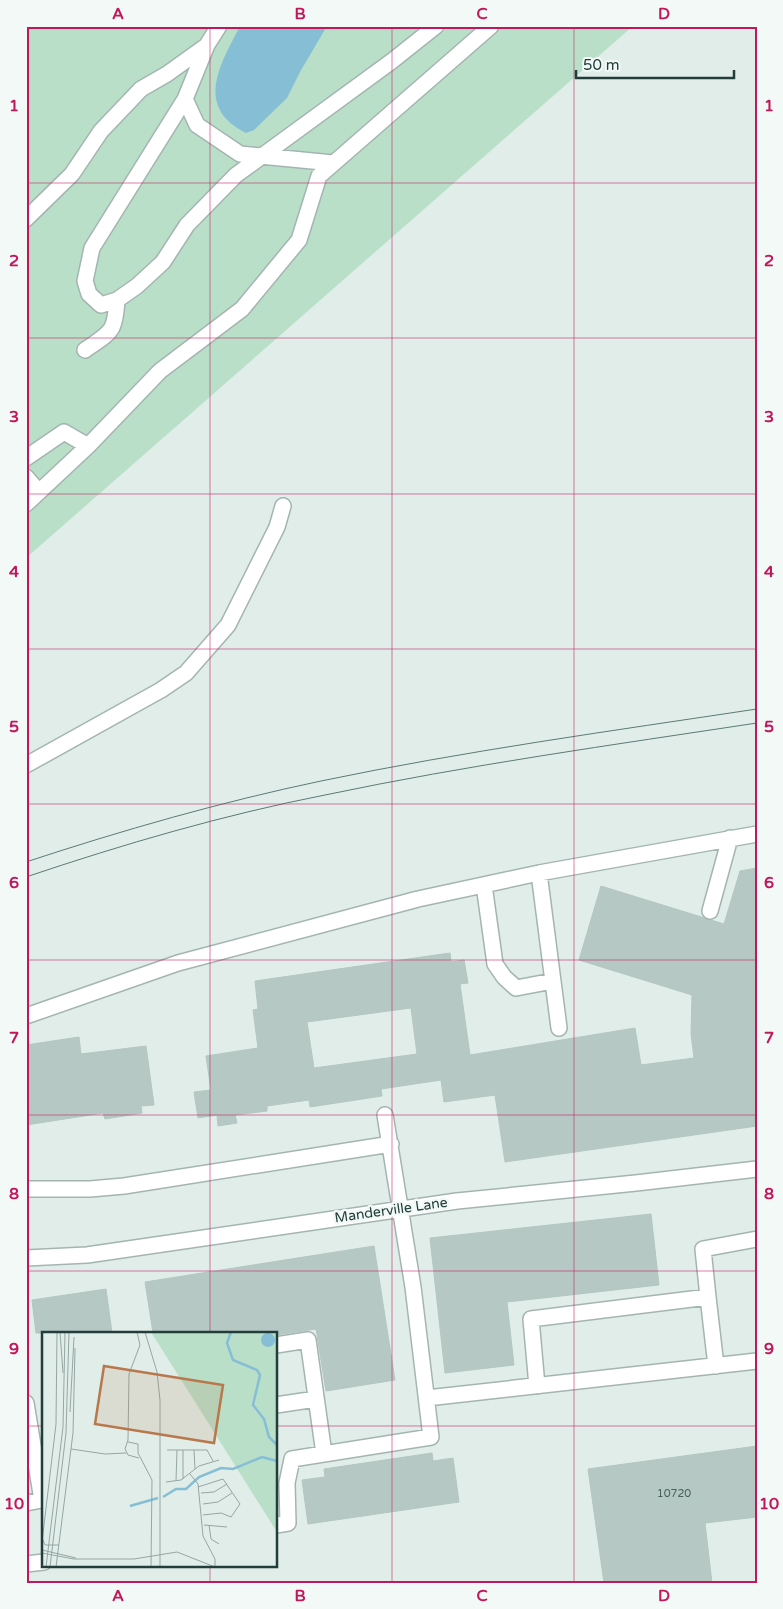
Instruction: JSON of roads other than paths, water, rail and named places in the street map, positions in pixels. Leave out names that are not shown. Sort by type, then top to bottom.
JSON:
[{"type":"street","points":[[219,26],[207,45],[185,98],[92,248],[85,281],[89,294],[101,305],[117,300],[137,286],[163,262],[187,225],[236,175],[392,61],[436,26]]},
{"type":"street","points":[[26,504],[88,446],[160,371],[242,309],[299,240],[319,176],[491,26]]},
{"type":"street","points":[[26,218],[72,174],[101,131],[141,89],[168,74],[207,45]]},
{"type":"street","points":[[185,98],[197,125],[240,154],[333,163]]},
{"type":"street","points":[[85,350],[110,332],[116,319],[117,300]]},
{"type":"street","points":[[26,458],[64,432],[88,446]]},
{"type":"street","points":[[26,477],[39,492]]},
{"type":"street","points":[[26,765],[161,690],[186,673],[228,625],[277,527],[283,506]]},
{"type":"street","points":[[26,1016],[178,963],[418,899],[539,873],[757,834]]},
{"type":"street","points":[[710,911],[730,838]]},
{"type":"street","points":[[539,873],[560,1028]]},
{"type":"street","points":[[484,885],[495,964],[504,977],[516,988],[553,980]]},
{"type":"street","points":[[278,1462],[432,1437],[402,1208],[385,1115]]},
{"type":"street","points":[[26,1189],[90,1189],[124,1186],[391,1144]]},
{"type":"street","name":"Manderville Lane","points":[[26,1258],[87,1255],[457,1201],[757,1169]]},
{"type":"street","points":[[716,1366],[702,1249],[757,1239]]},
{"type":"street","points":[[537,1386],[531,1319],[708,1297]]},
{"type":"street","points":[[278,1345],[308,1340],[324,1454]]},
{"type":"street","points":[[427,1398],[757,1361]]},
{"type":"street","points":[[278,1405],[316,1399]]},
{"type":"street","points":[[26,1403],[29,1432],[42,1500],[26,1503]]},
{"type":"street","points":[[278,1525],[288,1523],[287,1483],[292,1459]]},
{"type":"street","points":[[26,1564],[42,1562]]},
{"type":"water","points":[[240,26],[327,26],[287,98],[254,130],[246,133],[230,123],[220,111],[216,98],[219,70]]},
{"type":"tram line","points":[[26,862],[172,817],[321,781],[484,751],[757,709]]},
{"type":"tram line","points":[[26,877],[174,831],[287,803],[486,765],[757,723]]}]
